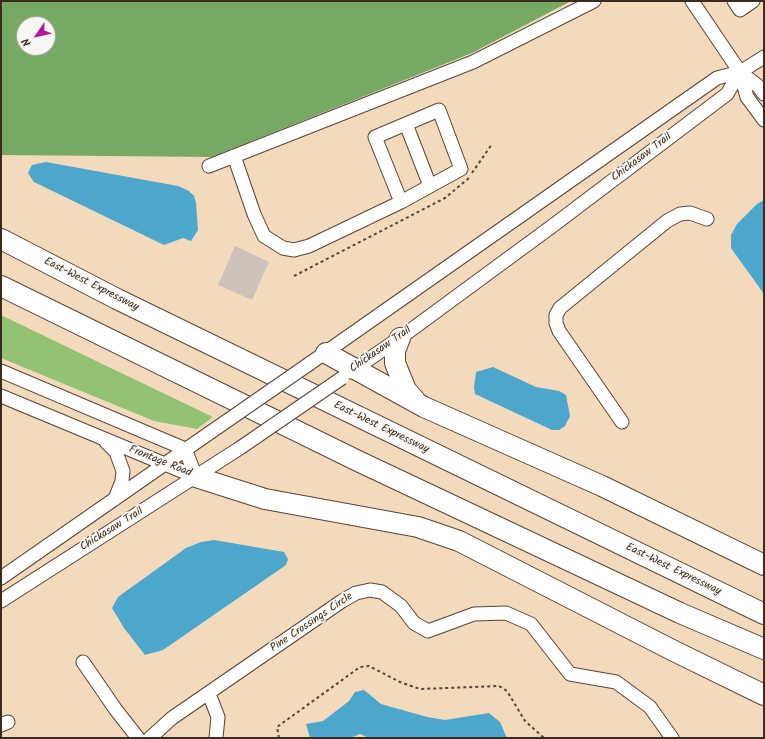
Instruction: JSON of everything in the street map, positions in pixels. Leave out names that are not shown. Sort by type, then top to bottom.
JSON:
[{"type":"highway","name":"East-West Expressway","points":[[1,239],[117,299],[764,614]]},
{"type":"highway","points":[[1,286],[365,465],[680,613],[764,649]]},
{"type":"highway","points":[[400,338],[395,351],[395,363],[406,390],[418,403]]},
{"type":"highway","points":[[326,353],[348,374],[418,403],[602,486],[764,565]]},
{"type":"highway","points":[[196,477],[265,498],[418,527],[459,541],[674,652],[764,695]]},
{"type":"highway","points":[[744,640],[764,656]]},
{"type":"street","points":[[209,166],[473,62],[594,1]]},
{"type":"street","points":[[734,1],[740,10],[754,1]]},
{"type":"street","points":[[695,3],[740,72],[748,97],[764,120]]},
{"type":"street","name":"Chickasaw Trail","points":[[1,578],[185,449],[326,353],[717,78],[740,72],[764,57]]},
{"type":"street","points":[[740,72],[758,86],[764,94]]},
{"type":"street","name":"Chickasaw Trail","points":[[1,601],[240,448],[400,338],[727,94],[740,72]]},
{"type":"street","points":[[234,156],[254,214],[264,236],[283,248],[294,250],[309,246],[401,202],[460,169],[439,110],[375,137],[401,202]]},
{"type":"street","points":[[406,124],[430,186]]},
{"type":"street","points":[[622,422],[559,331],[556,323],[556,315],[560,308],[668,221],[680,214],[690,214],[707,219]]},
{"type":"street","name":"Frontage Road","points":[[1,371],[185,449],[196,477]]},
{"type":"street","name":"Frontage Road","points":[[1,396],[104,440],[166,463],[196,477]]},
{"type":"street","points":[[104,440],[116,452],[123,471],[122,481],[115,499]]},
{"type":"street","name":"Pine Crossings Circle","points":[[150,738],[172,718],[209,694],[342,601],[356,593],[370,590],[382,592],[401,606],[414,623],[428,631],[474,614],[506,614],[531,624],[570,674],[616,682],[650,707],[672,738]]},
{"type":"street","points":[[83,662],[116,710],[138,738]]},
{"type":"street","points":[[209,694],[218,717],[216,738]]},
{"type":"path","points":[[294,276],[445,198],[467,181],[492,144]]},
{"type":"path","points":[[279,738],[277,726],[360,666],[369,666],[400,682],[420,689],[499,686],[507,691],[526,721],[544,738]]},
{"type":"shaded area","points":[[235,246],[269,262],[252,300],[218,285]]},
{"type":"green space","points":[[1,1],[571,1],[472,53],[212,157],[1,155]]},
{"type":"green space","points":[[1,315],[213,417],[197,429],[154,421],[1,358]]},
{"type":"water","points":[[46,162],[178,186],[189,191],[194,196],[198,230],[191,241],[183,238],[164,245],[34,182],[28,173],[32,165]]},
{"type":"water","points":[[764,200],[764,294],[731,248],[731,235],[737,224],[757,204]]},
{"type":"water","points":[[493,367],[536,387],[559,391],[566,395],[570,416],[565,426],[559,430],[552,430],[475,394],[474,387],[476,372]]},
{"type":"water","points":[[214,540],[284,552],[288,559],[286,565],[163,650],[145,655],[124,628],[112,608],[118,597],[186,548],[201,542]]},
{"type":"water","points":[[364,690],[381,704],[427,717],[445,720],[489,713],[500,722],[507,738],[369,738],[360,734],[350,738],[310,738],[306,724],[323,721],[349,701],[355,692]]}]
